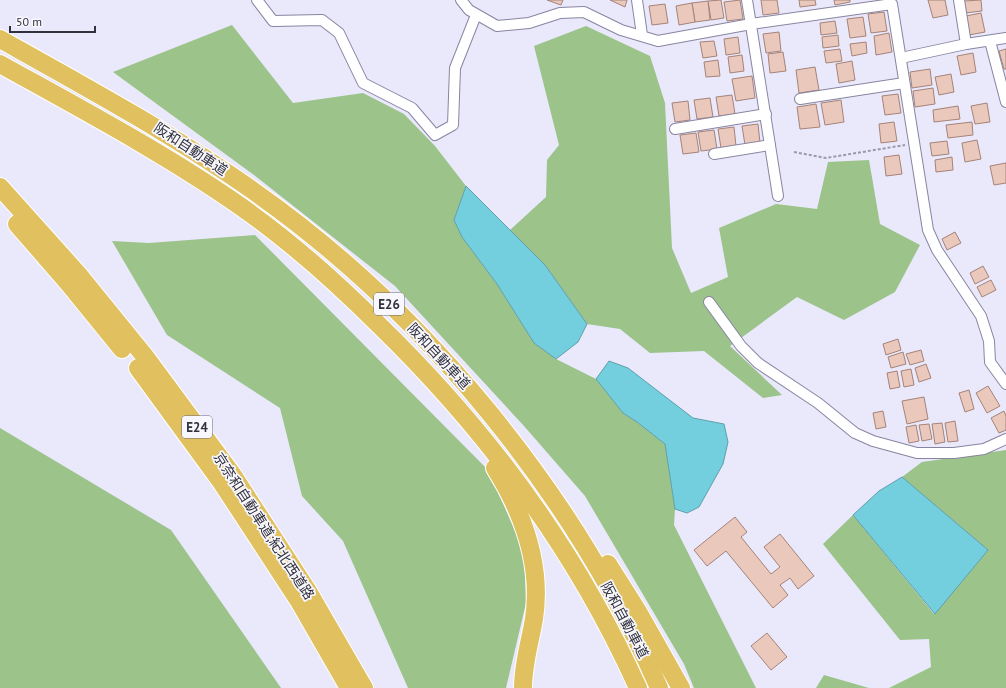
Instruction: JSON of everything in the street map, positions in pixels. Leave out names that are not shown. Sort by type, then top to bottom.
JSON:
[{"type":"highway","name":"阪和自動車道","points":[[0,39],[145,120],[203,156],[255,192],[307,231],[370,286],[423,338],[475,395],[516,445],[587,551],[618,604],[658,688]]},
{"type":"highway","name":"阪和自動車道","points":[[0,64],[141,142],[185,169],[242,208],[299,251],[355,300],[407,352],[460,409],[537,508],[571,561],[602,614],[638,688]]},
{"type":"highway","name":"京奈和自動車道;紀北西道路","points":[[0,187],[83,280],[146,359],[232,474],[309,593],[364,688]]},
{"type":"highway","name":"京奈和自動車道;紀北西道路","points":[[0,206],[70,285],[132,362],[222,483],[299,601],[349,688]]},
{"type":"highway","points":[[299,251],[405,357],[474,438],[504,482],[519,514],[529,543],[535,573],[536,595],[534,619],[528,645],[522,688]]},
{"type":"highway","points":[[516,445],[561,496],[586,531],[637,610],[681,688]]},
{"type":"street","points":[[257,0],[273,21],[322,20],[339,33],[363,83],[412,108],[435,135],[453,125],[455,68],[476,15]]},
{"type":"street","points":[[461,0],[469,10],[497,26],[528,23],[560,13],[584,12],[621,30],[658,41],[751,24],[891,2],[928,230],[937,250],[981,316],[989,341],[990,362],[1006,384]]},
{"type":"street","points":[[637,0],[642,35]]},
{"type":"street","points":[[748,0],[778,196]]},
{"type":"street","points":[[959,0],[966,44]]},
{"type":"street","points":[[901,58],[966,44],[1006,38]]},
{"type":"street","points":[[990,41],[1006,102]]},
{"type":"street","points":[[800,99],[904,83]]},
{"type":"street","points":[[675,129],[766,114]]},
{"type":"street","points":[[714,154],[770,145]]},
{"type":"street","points":[[709,302],[741,346],[758,363],[818,403],[855,433],[873,441],[917,453],[954,453],[984,449],[1006,439]]},
{"type":"path","points":[[794,152],[826,158],[914,143]]},
{"type":"green space","points":[[232,25],[293,103],[363,93],[404,114],[435,146],[466,186],[454,220],[462,237],[497,284],[534,343],[556,359],[596,379],[623,413],[665,444],[675,509],[674,525],[756,688],[694,688],[684,664],[585,496],[524,426],[395,286],[254,175],[113,72]]},
{"type":"green space","points":[[586,26],[650,56],[665,103],[672,248],[691,293],[728,277],[719,228],[776,204],[817,209],[828,162],[869,160],[880,224],[920,245],[895,292],[844,320],[797,297],[730,346],[782,395],[763,398],[704,351],[650,353],[620,329],[587,324],[545,265],[510,230],[546,197],[547,160],[559,145],[534,46]]},
{"type":"green space","points":[[255,235],[489,471],[524,552],[526,603],[506,688],[408,688],[343,541],[302,496],[280,408],[167,335],[112,241],[149,243]]},
{"type":"green space","points":[[0,428],[171,530],[281,688],[0,688]]},
{"type":"green space","points":[[1006,450],[1006,688],[889,688],[931,667],[929,639],[900,640],[823,544],[853,515],[934,614],[988,550],[902,477],[922,462]]},
{"type":"green space","points":[[824,675],[869,688],[816,688]]},
{"type":"water","points":[[466,186],[545,265],[587,324],[578,342],[556,359],[534,343],[497,284],[462,237],[454,220]]},
{"type":"water","points":[[609,361],[628,368],[693,418],[724,424],[728,442],[723,464],[699,507],[687,513],[675,509],[665,444],[623,413],[596,379]]},
{"type":"water","points":[[902,477],[988,550],[935,614],[853,515],[879,491]]},
{"type":"building","points":[[547,0],[563,0],[561,5]]},
{"type":"building","points":[[610,0],[627,0],[625,7]]},
{"type":"building","points":[[721,0],[724,18],[711,20],[708,1]]},
{"type":"building","points":[[740,0],[743,19],[727,21],[724,2]]},
{"type":"building","points":[[761,0],[777,0],[779,13],[763,15]]},
{"type":"building","points":[[799,0],[815,0],[816,5],[800,7]]},
{"type":"building","points":[[834,0],[850,0],[850,2],[835,5]]},
{"type":"building","points":[[928,0],[945,0],[948,15],[933,18]]},
{"type":"building","points":[[981,0],[982,11],[965,13],[964,1]]},
{"type":"building","points":[[708,1],[710,20],[695,22],[692,3]]},
{"type":"building","points":[[692,3],[695,22],[679,25],[676,6]]},
{"type":"building","points":[[665,4],[668,23],[652,25],[649,6]]},
{"type":"building","points":[[884,12],[887,31],[871,33],[868,14]]},
{"type":"building","points":[[981,13],[985,32],[969,35],[966,16]]},
{"type":"building","points":[[863,17],[866,36],[850,38],[847,19]]},
{"type":"building","points":[[835,21],[837,33],[821,35],[820,23]]},
{"type":"building","points":[[779,32],[781,51],[766,53],[763,34]]},
{"type":"building","points":[[889,33],[892,52],[876,55],[874,36]]},
{"type":"building","points":[[838,35],[839,46],[823,48],[822,37]]},
{"type":"building","points":[[738,37],[740,53],[726,55],[724,39]]},
{"type":"building","points":[[714,41],[717,56],[703,58],[700,42]]},
{"type":"building","points":[[866,42],[867,53],[852,56],[850,44]]},
{"type":"building","points":[[840,49],[842,61],[826,63],[824,51]]},
{"type":"building","points":[[1006,49],[1006,69],[1004,69],[999,51]]},
{"type":"building","points":[[783,52],[786,71],[770,73],[768,54]]},
{"type":"building","points":[[973,53],[976,72],[961,75],[957,56]]},
{"type":"building","points":[[742,55],[744,71],[730,73],[728,57]]},
{"type":"building","points":[[718,60],[720,76],[706,77],[704,62]]},
{"type":"building","points":[[852,61],[855,80],[839,83],[836,64]]},
{"type":"building","points":[[815,67],[819,90],[799,93],[796,70]]},
{"type":"building","points":[[930,69],[932,85],[912,88],[910,72]]},
{"type":"building","points":[[951,74],[954,92],[939,95],[935,77]]},
{"type":"building","points":[[752,76],[755,98],[736,101],[732,79]]},
{"type":"building","points":[[933,88],[935,104],[915,107],[913,91]]},
{"type":"building","points":[[898,94],[901,113],[885,115],[882,96]]},
{"type":"building","points":[[732,95],[735,114],[719,116],[716,97]]},
{"type":"building","points":[[710,98],[713,117],[697,119],[694,100]]},
{"type":"building","points":[[841,100],[844,122],[825,125],[821,103]]},
{"type":"building","points":[[688,101],[690,120],[675,122],[672,103]]},
{"type":"building","points":[[987,103],[990,122],[975,124],[971,106]]},
{"type":"building","points":[[816,104],[820,127],[800,129],[797,107]]},
{"type":"building","points":[[958,106],[960,119],[934,122],[933,110]]},
{"type":"building","points":[[894,122],[897,141],[881,143],[879,124]]},
{"type":"building","points":[[972,122],[973,135],[948,138],[946,125]]},
{"type":"building","points":[[758,124],[760,143],[745,145],[742,126]]},
{"type":"building","points":[[734,127],[736,146],[721,148],[718,129]]},
{"type":"building","points":[[714,130],[717,149],[701,151],[698,132]]},
{"type":"building","points":[[696,133],[699,152],[683,154],[680,135]]},
{"type":"building","points":[[977,140],[981,159],[965,162],[962,143]]},
{"type":"building","points":[[947,141],[949,154],[932,156],[930,143]]},
{"type":"building","points":[[899,155],[902,174],[886,176],[884,157]]},
{"type":"building","points":[[952,157],[953,170],[936,172],[935,160]]},
{"type":"building","points":[[1006,163],[1006,183],[994,185],[990,166]]},
{"type":"building","points":[[955,232],[961,243],[947,250],[942,239]]},
{"type":"building","points":[[983,266],[989,277],[975,284],[970,273]]},
{"type":"building","points":[[991,280],[996,290],[982,297],[977,287]]},
{"type":"building","points":[[898,339],[901,350],[886,355],[883,344]]},
{"type":"building","points":[[921,350],[924,361],[910,365],[906,354]]},
{"type":"building","points":[[903,352],[906,364],[891,368],[888,357]]},
{"type":"building","points":[[926,364],[931,378],[919,382],[915,368]]},
{"type":"building","points":[[911,369],[914,385],[904,387],[901,371]]},
{"type":"building","points":[[897,371],[900,387],[890,389],[887,373]]},
{"type":"building","points":[[988,386],[1000,406],[987,413],[976,393]]},
{"type":"building","points":[[969,390],[974,409],[965,412],[959,393]]},
{"type":"building","points":[[924,397],[928,419],[907,424],[902,401]]},
{"type":"building","points":[[883,411],[886,427],[876,429],[873,413]]},
{"type":"building","points":[[1004,411],[1006,416],[1006,430],[999,433],[991,418]]},
{"type":"building","points":[[955,421],[958,441],[948,442],[945,423]]},
{"type":"building","points":[[942,423],[945,442],[935,444],[932,424]]},
{"type":"building","points":[[929,424],[932,439],[922,441],[919,425]]},
{"type":"building","points":[[916,425],[919,441],[909,443],[906,427]]},
{"type":"building","points":[[735,517],[747,532],[741,537],[771,574],[780,567],[764,547],[780,534],[814,576],[798,589],[790,578],[780,585],[788,595],[773,608],[726,551],[707,566],[694,550]]},
{"type":"building","points":[[767,633],[787,657],[771,670],[751,646]]}]
